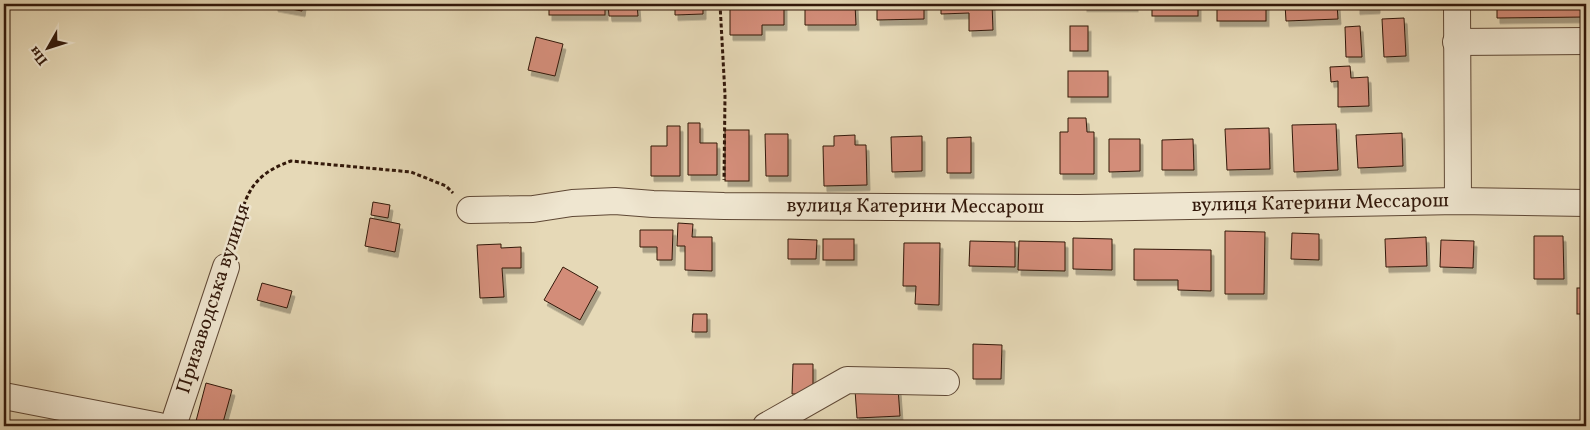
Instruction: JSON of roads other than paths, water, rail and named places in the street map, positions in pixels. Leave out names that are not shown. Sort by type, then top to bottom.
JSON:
[{"type":"street","points":[[1457,4],[1458,202]]},
{"type":"street","points":[[1456,42],[1586,41]]},
{"type":"street","name":"вулиця Катерини Мессарош","points":[[470,210],[533,210],[572,203],[615,201],[724,206],[1080,208],[1458,202],[1586,203]]},
{"type":"street","name":"Призаводська вулиця","points":[[173,426],[226,268]]},
{"type":"street","points":[[766,426],[847,380],[946,382]]},
{"type":"street","points":[[4,396],[159,426]]}]
